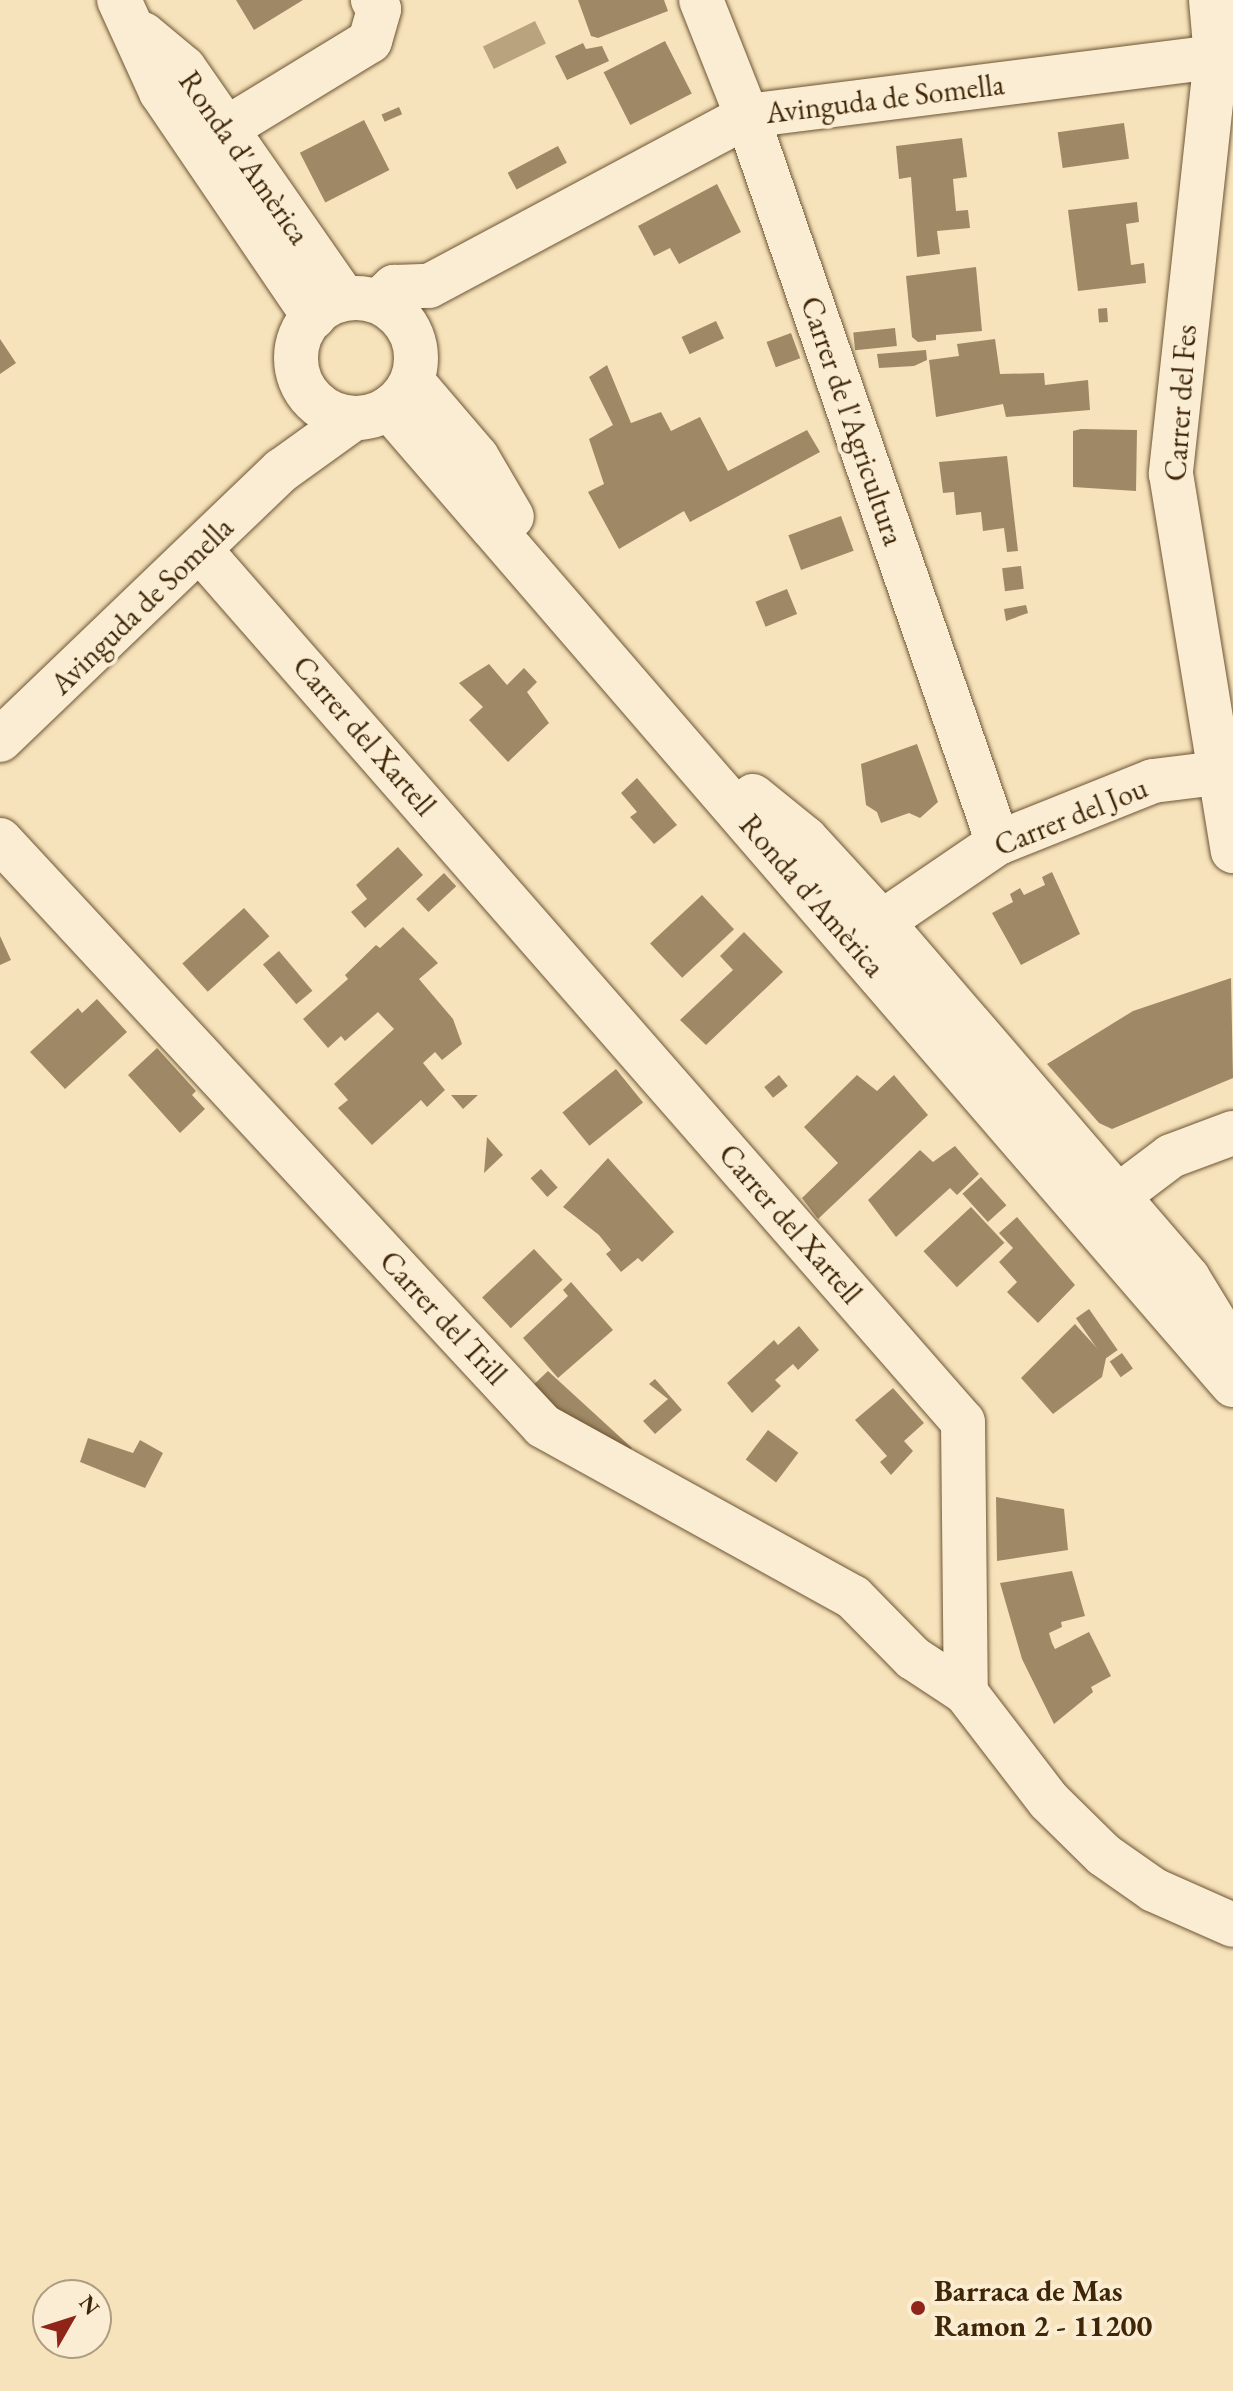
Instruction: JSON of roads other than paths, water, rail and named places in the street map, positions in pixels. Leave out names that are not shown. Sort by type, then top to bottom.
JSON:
[{"type":"street","points":[[224,130],[370,41],[379,9],[373,0]]},
{"type":"street","name":"Carrer de l'Agricultura","points":[[701,0],[747,116],[998,843]]},
{"type":"street","name":"Carrer del Fes","points":[[1211,0],[1224,50],[1220,116],[1171,474],[1225,772],[1233,851]]},
{"type":"street","name":"Ronda d'Amèrica","points":[[126,14],[184,68],[224,130],[361,310]]},
{"type":"street","name":"Ronda d'Amèrica","points":[[126,14],[161,92],[361,310],[417,353],[367,403]]},
{"type":"street","name":"Avinguda de Somella","points":[[361,310],[429,286],[747,116],[1224,50]]},
{"type":"street","name":"Ronda d'Amèrica","points":[[361,310],[305,323],[295,346],[295,368],[477,457],[488,484],[531,539],[748,792],[806,839],[882,922],[1188,1278],[1233,1351]]},
{"type":"street","name":"Ronda d'Amèrica","points":[[367,403],[1233,1385]]},
{"type":"street","name":"Avinguda de Somella","points":[[0,740],[201,551],[282,470],[298,425],[367,403]]},
{"type":"street","name":"Carrer del Xartell","points":[[201,551],[963,1422],[966,1693]]},
{"type":"street","name":"Carrer del Jou","points":[[882,922],[998,843],[1153,781],[1225,772]]},
{"type":"street","name":"Carrer del Trill","points":[[0,840],[543,1426],[597,1461],[853,1597],[913,1658],[966,1693]]},
{"type":"street","points":[[1118,1196],[1171,1156],[1233,1133]]},
{"type":"street","points":[[966,1693],[1049,1801],[1104,1855],[1154,1890],[1233,1925]]},
{"type":"place","name":"Barraca de Mas Ramon 2 - 11200","points":[[918,2308]]}]
